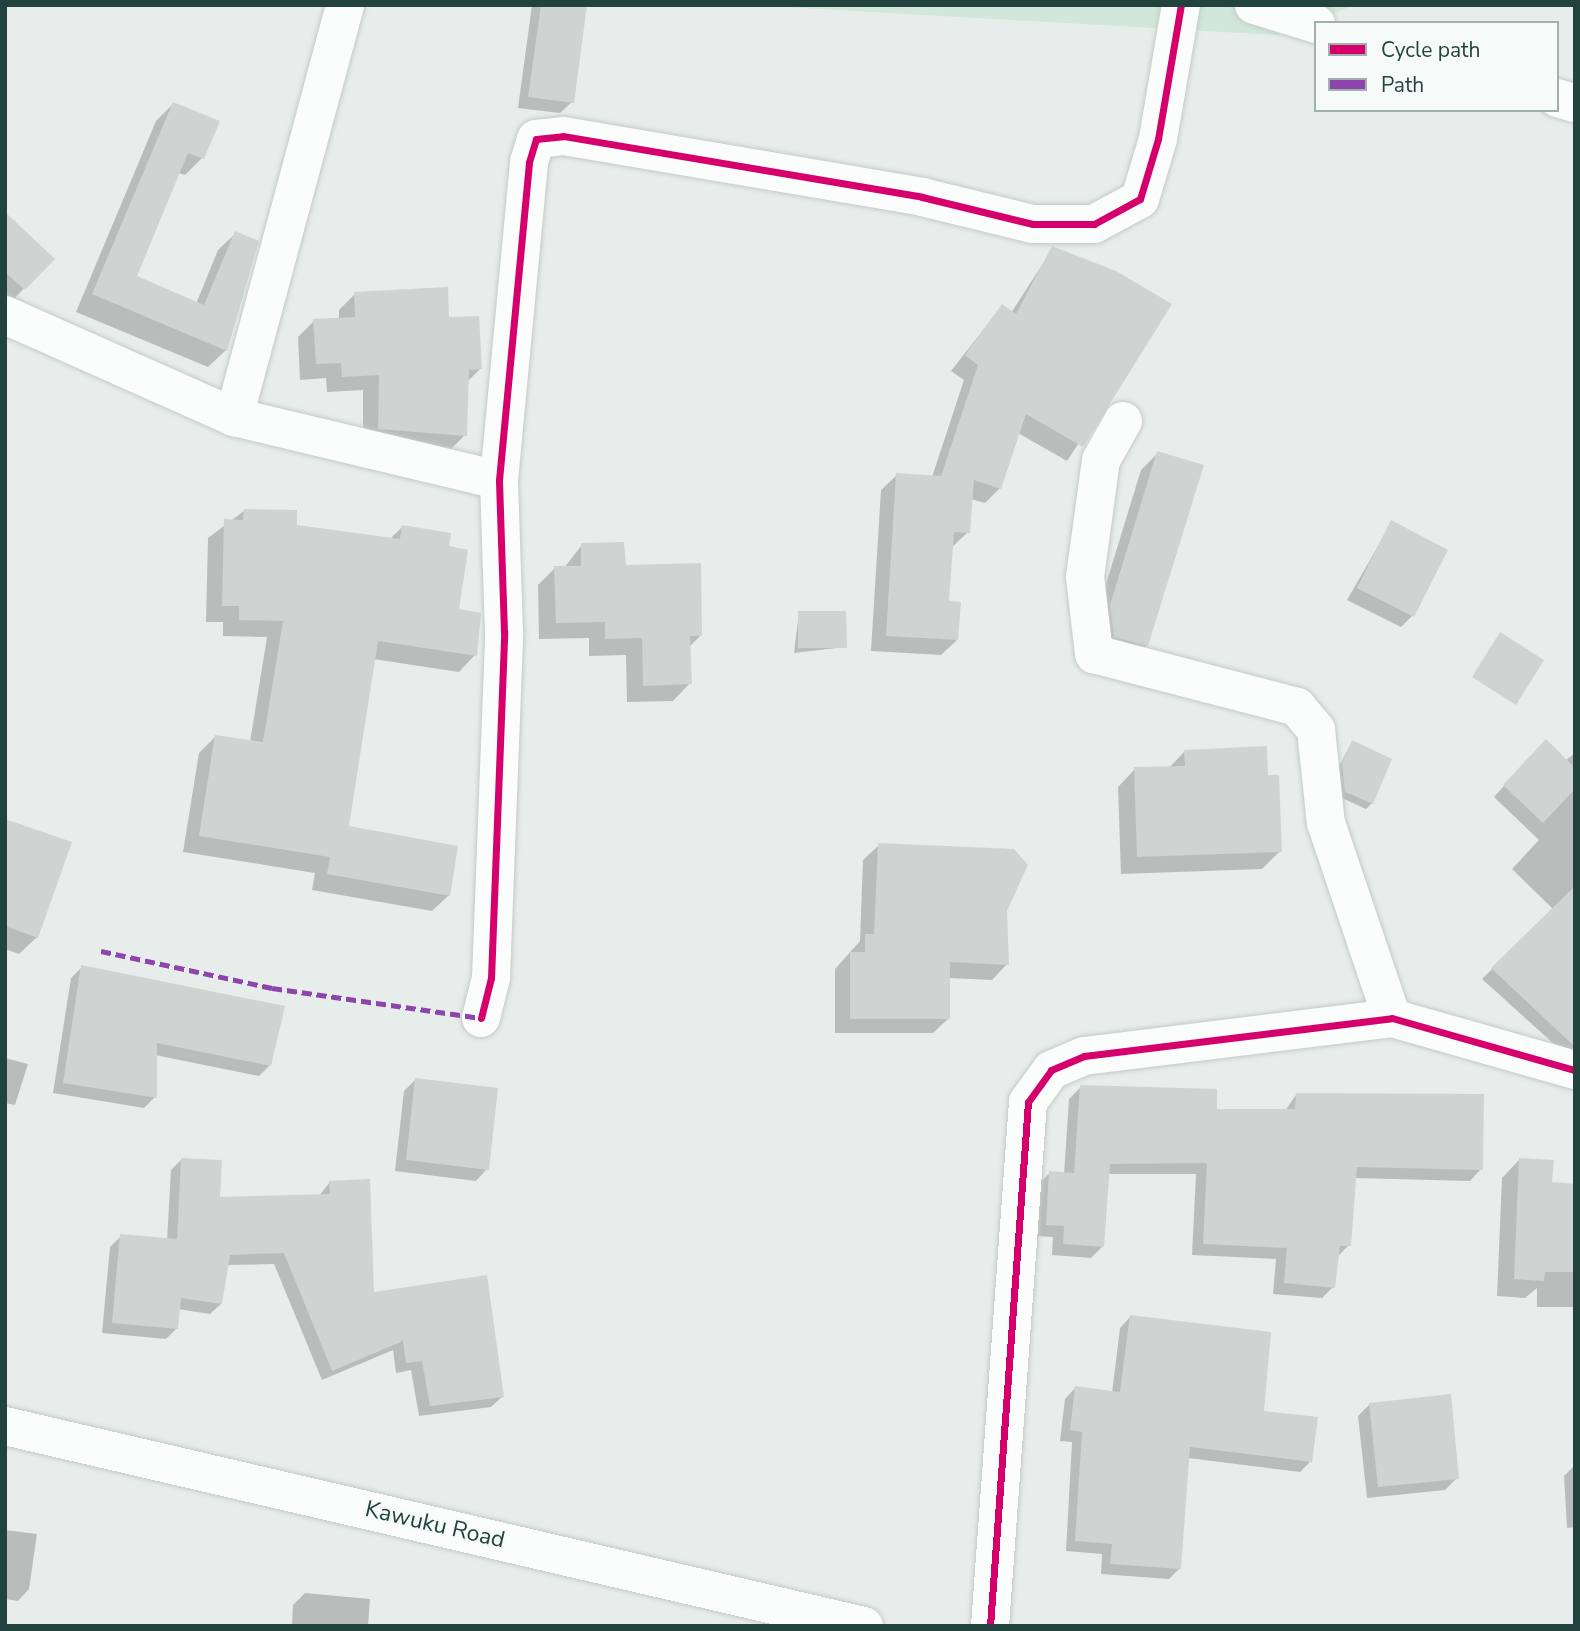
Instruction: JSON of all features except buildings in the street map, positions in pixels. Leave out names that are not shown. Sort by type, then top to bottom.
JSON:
[{"type":"street","points":[[234,417],[345,5]]},
{"type":"street","points":[[481,1017],[491,978],[503,674],[499,480],[528,162],[540,136],[922,197],[1033,224],[1094,224],[1140,199],[1158,139],[1181,5]]},
{"type":"street","points":[[1254,5],[1314,23]]},
{"type":"street","points":[[5,315],[234,417],[499,480]]},
{"type":"street","points":[[1123,421],[1101,460],[1085,577],[1094,654],[1297,707],[1316,730],[1326,823],[1392,1018]]},
{"type":"street","points":[[990,1626],[1028,1102],[1041,1080],[1084,1056],[1392,1018],[1575,1070]]},
{"type":"street","name":"Kawuku Road","points":[[5,1426],[864,1626]]},
{"type":"green space","points":[[749,5],[1355,5],[1276,35]]},
{"type":"marked path","points":[[101,951],[272,988],[481,1018]]},
{"type":"cycle path","points":[[481,1018],[491,978],[504,632],[499,480],[529,162],[536,139],[563,136],[922,197],[1033,224],[1094,224],[1140,199],[1158,139],[1181,5]]},
{"type":"cycle path","points":[[990,1626],[1028,1102],[1051,1070],[1084,1056],[1392,1018],[1575,1070]]}]
